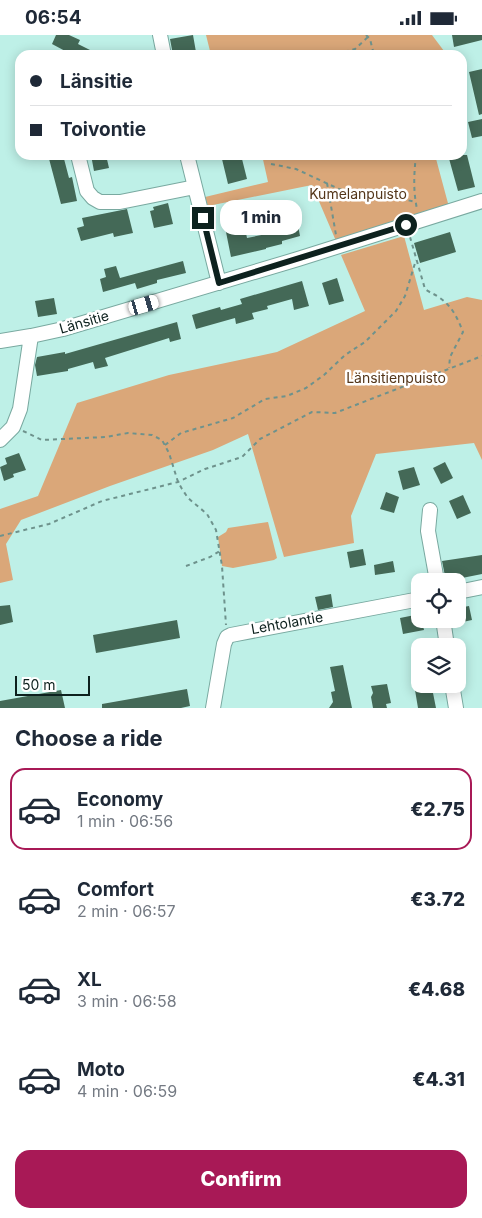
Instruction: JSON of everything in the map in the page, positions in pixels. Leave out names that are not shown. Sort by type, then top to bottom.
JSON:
[{"type":"street","points":[[160,35],[163,50]]},
{"type":"street","points":[[79,160],[87,191],[100,202],[120,202],[195,187]]},
{"type":"street","points":[[188,160],[219,283]]},
{"type":"street","name":"Länsitie","points":[[0,341],[31,336],[219,283],[482,201]]},
{"type":"street","points":[[0,440],[13,427],[20,409],[31,336]]},
{"type":"street","points":[[430,510],[428,531],[436,573]]},
{"type":"street","points":[[466,590],[482,587]]},
{"type":"street","name":"Lehtolantie","points":[[227,637],[236,633],[411,601]]},
{"type":"street","points":[[213,708],[224,644],[227,637]]},
{"type":"street","points":[[454,693],[456,708]]},
{"type":"path","points":[[352,50],[368,36],[373,50]]},
{"type":"path","points":[[416,160],[414,175],[416,202],[421,221]]},
{"type":"path","points":[[272,164],[296,169],[339,189],[361,196],[393,197],[416,202]]},
{"type":"path","points":[[327,183],[338,247]]},
{"type":"path","points":[[406,225],[425,289],[440,297],[456,314],[463,332],[450,357],[449,368]]},
{"type":"path","points":[[165,445],[181,433],[233,418],[265,399],[287,396],[306,388],[324,375],[346,355],[365,342],[396,311],[405,296],[416,260]]},
{"type":"path","points":[[0,535],[49,524],[102,501],[178,482],[205,469],[242,457],[260,439],[312,412],[335,413],[482,356]]},
{"type":"path","points":[[13,427],[42,440],[106,437],[134,433],[152,435],[162,440],[169,453],[178,482],[188,498],[207,514],[218,537],[227,637]]},
{"type":"path","points":[[186,566],[220,551]]},
{"type":"green space","points":[[206,35],[432,35],[443,50],[210,50]]},
{"type":"green space","name":"Kumelanpuisto","points":[[263,160],[436,160],[449,207],[336,241],[312,185],[208,206],[205,197],[268,182]]},
{"type":"green space","name":"Länsitienpuisto","points":[[404,236],[424,310],[467,297],[482,300],[482,460],[474,443],[376,454],[351,516],[354,543],[284,557],[248,434],[213,450],[21,520],[6,544],[13,580],[0,583],[0,509],[38,496],[77,403],[169,375],[277,352],[365,311],[341,255]]},
{"type":"green space","points":[[268,522],[277,558],[233,568],[222,566],[218,537],[226,532],[228,528]]},
{"type":"building","points":[[56,35],[69,35],[80,40],[78,44],[90,50],[63,50],[52,44]]},
{"type":"building","points":[[193,35],[196,50],[172,50],[170,39]]},
{"type":"building","points":[[452,35],[482,35],[482,40],[454,47]]},
{"type":"building","points":[[482,69],[482,114],[479,115],[469,72]]},
{"type":"building","points":[[482,119],[482,136],[472,138],[468,122]]},
{"type":"building","points":[[467,155],[475,187],[458,191],[449,160],[467,160]]},
{"type":"building","points":[[49,160],[64,160],[69,178],[72,177],[77,201],[61,204]]},
{"type":"building","points":[[92,160],[107,160],[109,168],[94,171]]},
{"type":"building","points":[[222,160],[242,160],[247,179],[228,184]]},
{"type":"building","points":[[168,203],[173,224],[154,228],[150,211],[154,210],[153,207]]},
{"type":"building","points":[[127,209],[133,233],[114,237],[113,233],[81,241],[77,228],[84,226],[82,218]]},
{"type":"building","points":[[277,219],[279,225],[297,220],[300,236],[282,241],[282,244],[266,249],[231,257],[226,232],[245,228],[247,238],[271,233],[268,222]]},
{"type":"building","points":[[450,232],[456,252],[420,263],[414,243]]},
{"type":"building","points":[[183,261],[186,273],[157,280],[157,283],[137,289],[135,283],[103,292],[100,279],[106,277],[104,269],[116,266],[120,278]]},
{"type":"building","points":[[337,278],[344,301],[329,305],[322,283]]},
{"type":"building","points":[[302,281],[309,306],[294,310],[292,299],[267,306],[268,309],[252,313],[254,319],[236,324],[235,318],[196,329],[192,315],[220,307],[221,310],[242,304],[240,299]]},
{"type":"building","points":[[54,298],[57,314],[38,317],[35,301]]},
{"type":"building","points":[[177,322],[181,339],[170,342],[169,338],[105,358],[108,366],[95,369],[93,362],[68,369],[68,371],[37,376],[35,365],[37,357],[65,352],[65,354]]},
{"type":"building","points":[[19,453],[26,470],[13,474],[14,477],[4,481],[0,467],[7,464],[5,458]]},
{"type":"building","points":[[445,462],[453,478],[441,484],[433,468]]},
{"type":"building","points":[[414,467],[420,485],[403,490],[398,471]]},
{"type":"building","points":[[386,492],[399,497],[394,513],[380,509]]},
{"type":"building","points":[[463,495],[471,513],[457,519],[449,501]]},
{"type":"building","points":[[363,549],[366,565],[350,568],[347,552]]},
{"type":"building","points":[[482,555],[482,574],[466,577],[466,573],[444,573],[442,561]]},
{"type":"building","points":[[393,561],[395,572],[375,575],[374,565]]},
{"type":"building","points":[[331,594],[333,607],[318,610],[315,597]]},
{"type":"building","points":[[10,605],[13,622],[0,625],[0,606]]},
{"type":"building","points":[[469,606],[472,620],[466,621],[466,607]]},
{"type":"building","points":[[411,616],[411,628],[424,628],[424,630],[403,634],[400,618]]},
{"type":"building","points":[[177,620],[180,638],[96,653],[93,635]]},
{"type":"building","points":[[343,665],[352,708],[329,708],[333,702],[331,692],[335,691],[330,667]]},
{"type":"building","points":[[387,684],[391,703],[386,704],[387,708],[373,708],[371,686]]},
{"type":"building","points":[[187,689],[190,706],[181,708],[102,708],[102,704]]},
{"type":"building","points":[[61,690],[65,708],[0,708],[0,701]]},
{"type":"building","points":[[416,693],[433,693],[436,708],[418,708]]},
{"type":"route","points":[[203,218],[219,283],[406,225]]}]
